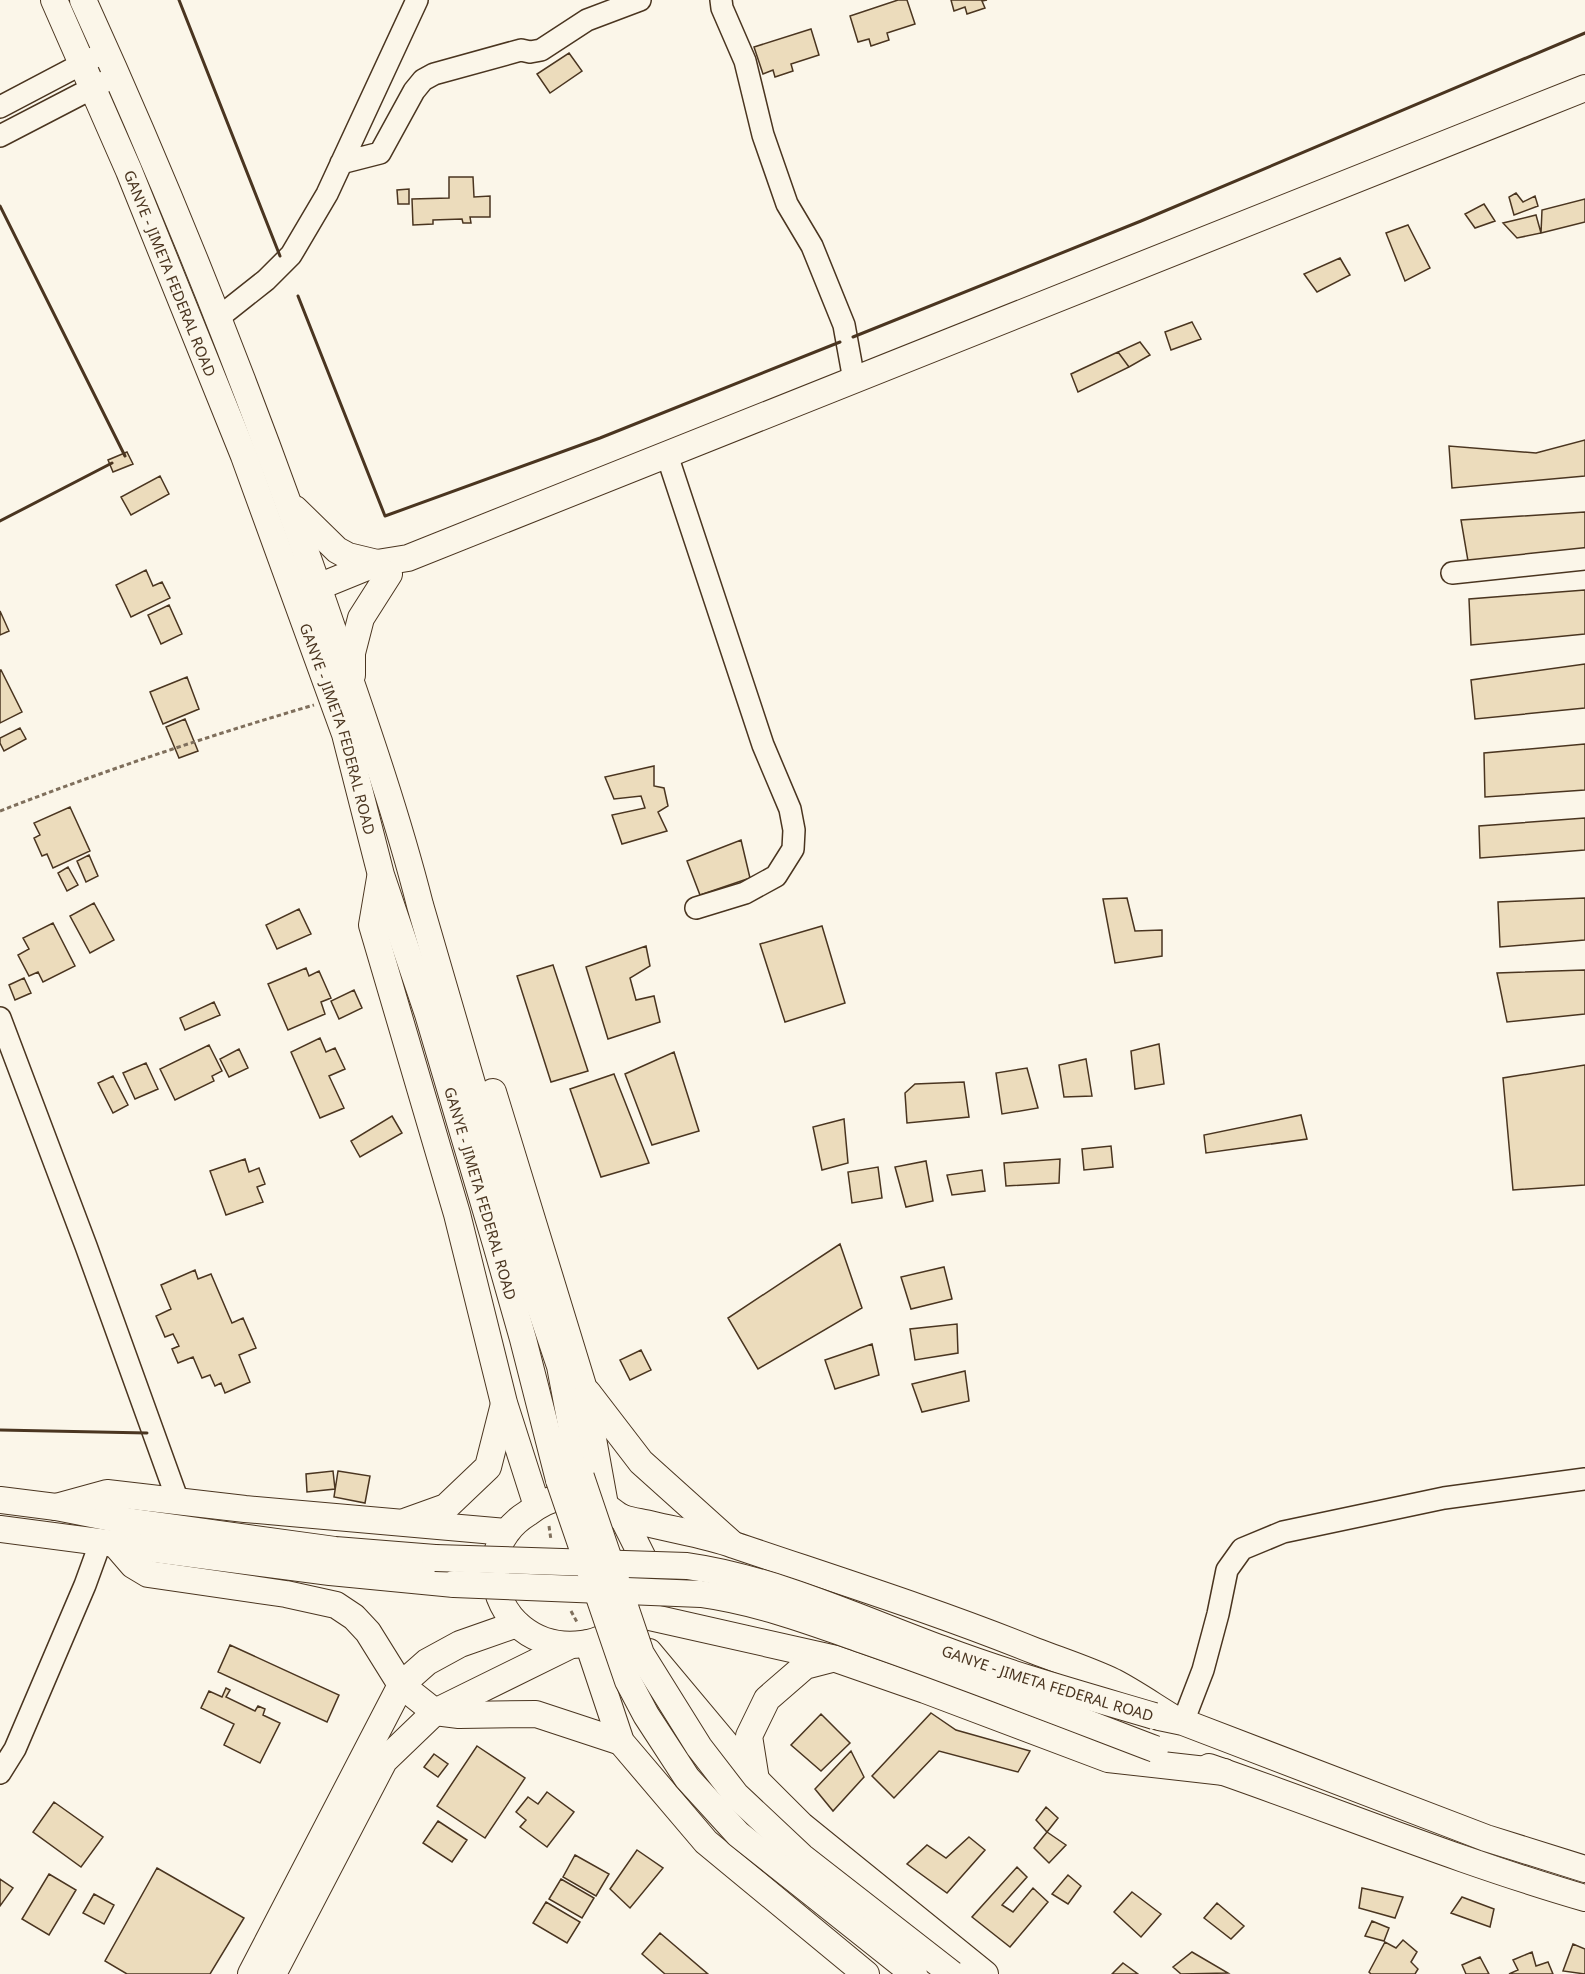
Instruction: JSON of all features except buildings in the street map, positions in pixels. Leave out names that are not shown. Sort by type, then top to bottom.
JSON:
[{"type":"main road","name":"GANYE - JIMETA FEDERAL ROAD","points":[[54,0],[129,171],[342,692],[409,864],[517,1238],[560,1366],[570,1478]]},
{"type":"main road","name":"GANYE - JIMETA FEDERAL ROAD","points":[[83,0],[118,76],[218,318],[289,502],[320,594],[342,692],[345,734],[381,875],[428,1014],[523,1339],[570,1478]]},
{"type":"main road","points":[[320,594],[339,596],[383,569],[408,558],[1585,88]]},
{"type":"main road","points":[[289,502],[337,550],[383,569]]},
{"type":"main road","points":[[342,692],[361,618],[383,569]]},
{"type":"main road","points":[[273,1974],[384,1761],[435,1712],[578,1644],[601,1639],[628,1617],[643,1587],[644,1560],[614,1511],[584,1389],[438,917],[409,864]]},
{"type":"main road","points":[[381,875],[372,925],[457,1214],[504,1403],[537,1506]]},
{"type":"main road","points":[[584,1389],[641,1462],[732,1544]]},
{"type":"main road","points":[[400,1524],[446,1507],[488,1467],[504,1403]]},
{"type":"main road","points":[[570,1478],[628,1681],[646,1715],[687,1778],[738,1833],[914,1974]]},
{"type":"main road","points":[[570,1478],[641,1654],[699,1747],[736,1795],[802,1857],[952,1974]]},
{"type":"main road","points":[[56,1507],[107,1493],[400,1524],[506,1532]]},
{"type":"main road","points":[[578,1644],[550,1643],[532,1636],[505,1610],[495,1579],[496,1558],[506,1532],[546,1500],[566,1496],[586,1498],[614,1511],[732,1544],[960,1621],[1114,1683],[1171,1719]]},
{"type":"main road","name":"GANYE - JIMETA FEDERAL ROAD","points":[[0,1500],[56,1507],[132,1522],[335,1550],[435,1558],[687,1566],[717,1570],[787,1591],[994,1668],[1171,1719],[1486,1838],[1585,1869]]},
{"type":"main road","name":"GANYE - JIMETA FEDERAL ROAD","points":[[0,1529],[330,1572],[454,1584],[701,1594],[735,1599],[781,1611],[893,1650],[1155,1749],[1520,1880],[1585,1898]]},
{"type":"main road","points":[[107,1542],[133,1565],[148,1574],[286,1594],[336,1605],[354,1617],[368,1632],[401,1685],[435,1712],[536,1714],[621,1742]]},
{"type":"main road","points":[[628,1617],[836,1659],[1108,1759],[1224,1772]]},
{"type":"main road","points":[[628,1617],[756,1780],[801,1825],[985,1974]]},
{"type":"main road","points":[[251,1974],[401,1685],[427,1662],[460,1644],[517,1624]]},
{"type":"main road","points":[[578,1644],[621,1742],[706,1842],[866,1974]]},
{"type":"main road","points":[[756,1780],[749,1736],[767,1699],[805,1666],[836,1659]]},
{"type":"street","points":[[218,318],[266,280],[291,255],[327,194],[417,0]]},
{"type":"street","points":[[341,163],[380,153],[414,91],[423,80],[434,74],[521,50],[530,52],[541,50],[587,20],[640,0]]},
{"type":"street","points":[[721,0],[722,8],[745,61],[763,135],[788,204],[812,246],[844,325],[854,380]]},
{"type":"street","points":[[0,107],[82,62],[107,52]]},
{"type":"street","points":[[0,136],[118,76]]},
{"type":"street","points":[[667,454],[763,745],[790,809],[794,830],[792,849],[776,876],[745,893],[696,908]]},
{"type":"street","points":[[1452,573],[1585,560]]},
{"type":"street","points":[[0,1018],[86,1246],[178,1501]]},
{"type":"street","points":[[1171,1719],[1203,1670],[1227,1569],[1242,1549],[1282,1532],[1433,1501],[1585,1479]]},
{"type":"street","points":[[0,1773],[15,1749],[85,1585],[107,1542]]},
{"type":"path","points":[[0,811],[57,789],[342,692]]},
{"type":"path","points":[[569,1606],[578,1644]]},
{"type":"wall","points":[[179,0],[280,256]]},
{"type":"wall","points":[[853,337],[1141,221],[1585,33]]},
{"type":"wall","points":[[0,206],[125,456]]},
{"type":"wall","points":[[298,296],[385,516],[600,438],[840,342]]},
{"type":"wall","points":[[0,521],[112,463]]},
{"type":"wall","points":[[0,1430],[147,1433]]}]
